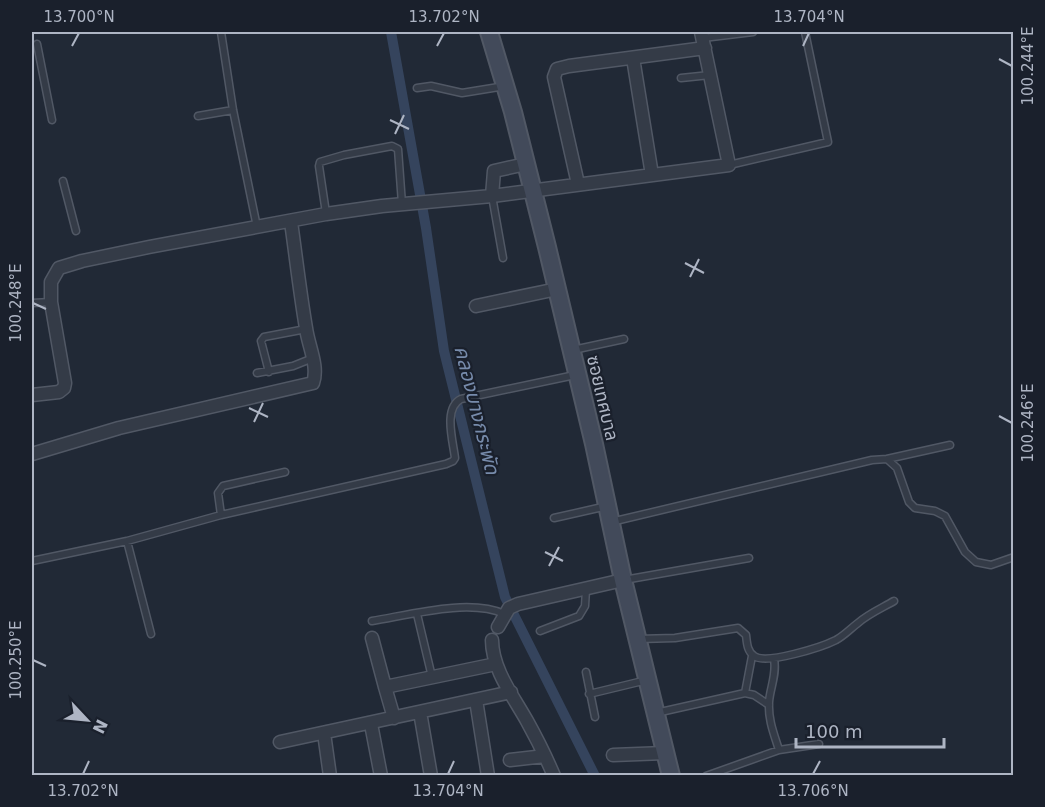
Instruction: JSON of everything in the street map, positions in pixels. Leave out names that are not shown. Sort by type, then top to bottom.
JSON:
[{"type":"street","name":"ซอยเทศบาล","points":[[489,32],[506,86],[533,190],[671,776]]},
{"type":"street","points":[[32,395],[59,392],[64,388],[51,302],[51,282],[59,268],[81,256],[291,222],[326,214],[492,196],[729,165],[703,39],[633,58],[557,69],[554,76],[578,184]]},
{"type":"street","points":[[633,58],[652,175]]},
{"type":"street","points":[[492,196],[494,171],[526,164]]},
{"type":"street","points":[[32,454],[120,428],[313,383],[313,358],[306,329],[291,222]]},
{"type":"street","points":[[476,306],[557,289]]},
{"type":"street","points":[[498,627],[510,609],[623,580]]},
{"type":"street","points":[[372,638],[394,718]]},
{"type":"street","points":[[492,640],[496,664],[554,776]]},
{"type":"street","points":[[386,687],[496,664]]},
{"type":"street","points":[[280,742],[511,692]]},
{"type":"street","points":[[476,700],[488,776]]},
{"type":"street","points":[[420,712],[431,776]]},
{"type":"street","points":[[371,724],[381,776]]},
{"type":"street","points":[[324,733],[330,776]]},
{"type":"street","points":[[613,755],[665,753]]},
{"type":"street","points":[[510,760],[545,756]]},
{"type":"lane","points":[[221,32],[233,110],[257,227]]},
{"type":"lane","points":[[703,39],[753,32]]},
{"type":"lane","points":[[729,165],[828,142],[805,32]]},
{"type":"lane","points":[[37,44],[52,120]]},
{"type":"lane","points":[[681,78],[711,75]]},
{"type":"lane","points":[[417,88],[431,86],[462,93],[506,86]]},
{"type":"lane","points":[[198,116],[233,110]]},
{"type":"lane","points":[[326,214],[320,162],[392,147],[398,149],[402,204]]},
{"type":"lane","points":[[63,181],[76,231]]},
{"type":"lane","points":[[492,196],[503,258]]},
{"type":"lane","points":[[32,303],[51,302]]},
{"type":"lane","points":[[269,372],[261,341],[264,338],[306,329]]},
{"type":"lane","points":[[572,350],[624,339]]},
{"type":"lane","points":[[257,373],[269,372],[313,358]]},
{"type":"lane","points":[[32,561],[127,541],[220,515],[453,461],[451,413],[453,404],[461,399],[578,374]]},
{"type":"lane","points":[[611,523],[872,460],[887,459],[950,445]]},
{"type":"lane","points":[[887,459],[897,468],[909,502],[915,508],[935,511],[945,516],[965,552],[976,562],[991,565],[1012,558],[1014,566]]},
{"type":"lane","points":[[220,515],[218,493],[223,486],[285,472]]},
{"type":"lane","points":[[554,518],[607,506]]},
{"type":"lane","points":[[127,541],[152,634]]},
{"type":"lane","points":[[623,580],[749,558]]},
{"type":"lane","points":[[540,631],[579,616],[585,606],[586,588]]},
{"type":"lane","points":[[638,640],[675,638],[738,628],[746,635],[748,650],[752,656],[774,659],[833,641],[894,601]]},
{"type":"lane","points":[[372,621],[447,609],[483,607],[510,609]]},
{"type":"lane","points":[[417,614],[432,677]]},
{"type":"lane","points":[[745,693],[752,656]]},
{"type":"lane","points":[[774,659],[776,666],[769,705],[770,724],[779,750]]},
{"type":"lane","points":[[585,672],[595,717]]},
{"type":"lane","points":[[589,694],[647,680]]},
{"type":"lane","points":[[655,713],[745,693],[754,695],[769,705]]},
{"type":"lane","points":[[706,776],[779,750],[819,744]]},
{"type":"waterway","name":"คลองบางกระพัด","points":[[391,32],[426,228],[444,351],[505,597],[595,776]]}]
